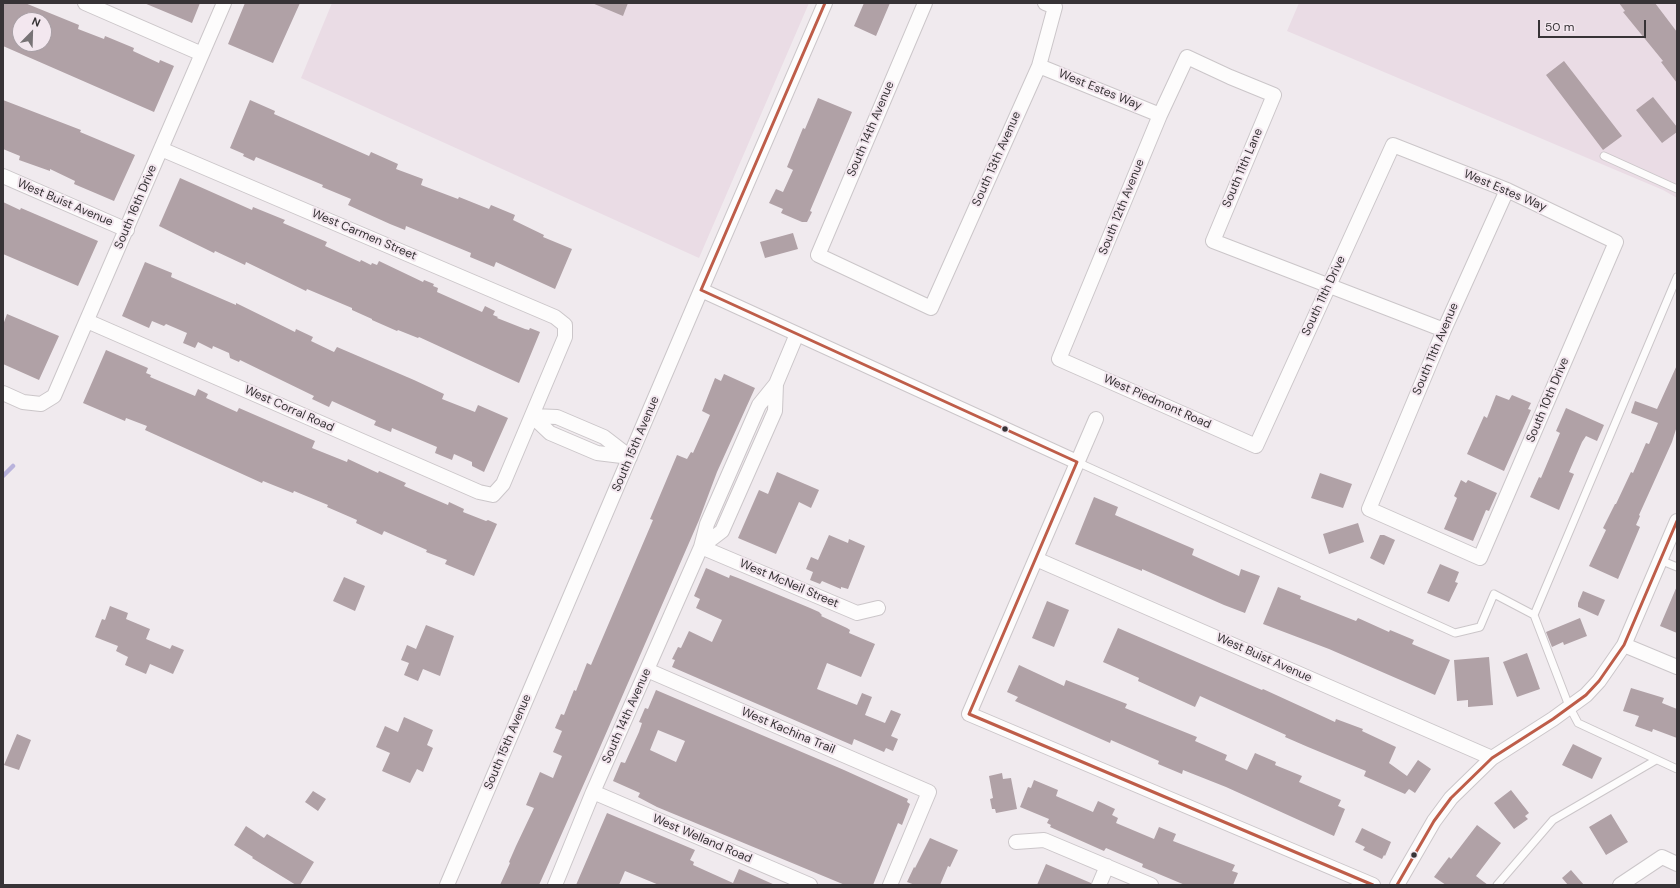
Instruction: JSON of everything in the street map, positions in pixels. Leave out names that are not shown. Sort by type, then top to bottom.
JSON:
[{"type":"street","points":[[84,3],[202,54]]},
{"type":"street","name":"South 16th Drive","points":[[3,394],[23,402],[41,404],[54,396],[224,3]]},
{"type":"street","name":"South 15th Avenue","points":[[447,885],[825,3]]},
{"type":"street","name":"South 14th Avenue","points":[[925,3],[818,255],[931,308]]},
{"type":"street","name":"South 13th Avenue","points":[[931,308],[1039,66],[1050,5]]},
{"type":"street","name":"South 11th Lane","points":[[1187,57],[1274,95],[1213,241],[1329,286]]},
{"type":"street","name":"South 12th Avenue","points":[[1059,359],[1160,115],[1187,57]]},
{"type":"street","name":"West Estes Way","points":[[1039,66],[1160,115]]},
{"type":"street","name":"West Estes Way","points":[[1393,145],[1507,190],[1616,242]]},
{"type":"street","name":"South 11th Drive","points":[[1256,446],[1393,145]]},
{"type":"street","name":"West Carmen Street","points":[[161,149],[555,316],[566,325],[565,337],[532,416]]},
{"type":"street","name":"West Buist Avenue","points":[[3,176],[127,230]]},
{"type":"street","name":"South 11th Avenue","points":[[1369,509],[1444,330],[1507,190]]},
{"type":"street","name":"South 10th Drive","points":[[1369,509],[1480,558],[1616,242]]},
{"type":"street","points":[[1329,286],[1444,330]]},
{"type":"street","points":[[701,290],[1077,462]]},
{"type":"street","name":"West Corral Road","points":[[87,321],[479,492],[493,495],[503,484],[532,416]]},
{"type":"street","name":"South 14th Avenue","points":[[555,885],[593,792],[701,547],[707,524],[759,405],[776,384],[797,334]]},
{"type":"street","name":"West Piedmont Road","points":[[1059,359],[1256,446]]},
{"type":"street","name":"South 14th Avenue","points":[[701,547],[722,531],[775,412],[776,384]]},
{"type":"street","points":[[532,416],[558,417],[604,437],[630,457]]},
{"type":"street","points":[[532,416],[550,433],[598,453],[630,457]]},
{"type":"street","points":[[1096,419],[969,714],[1373,885]]},
{"type":"street","points":[[752,423],[766,430]]},
{"type":"street","points":[[572,442],[578,426]]},
{"type":"street","points":[[1397,885],[1434,821],[1451,798],[1492,758],[1553,719],[1586,695],[1599,681],[1624,645],[1677,521]]},
{"type":"street","name":"West McNeil Street","points":[[701,547],[857,613],[878,608]]},
{"type":"street","name":"West Buist Avenue","points":[[1036,558],[1492,758]]},
{"type":"street","points":[[1624,645],[1677,667]]},
{"type":"street","name":"West Kachina Trail","points":[[648,670],[929,792],[890,885]]},
{"type":"street","name":"West Welland Road","points":[[593,792],[810,885]]},
{"type":"street","points":[[1016,842],[1044,840],[1151,885]]},
{"type":"street","points":[[1620,885],[1662,857],[1677,864]]},
{"type":"street","points":[[1099,885],[1107,866]]},
{"type":"lane","points":[[1604,156],[1677,189]]},
{"type":"lane","points":[[1534,615],[1677,277]]},
{"type":"lane","points":[[1077,462],[1455,633],[1480,627],[1494,594],[1534,615],[1569,706],[1578,723],[1677,769]]},
{"type":"lane","points":[[1660,560],[1677,567]]},
{"type":"lane","points":[[1497,885],[1553,820],[1656,760]]},
{"type":"shaded area","points":[[332,3],[809,3],[699,258],[301,78]]},
{"type":"shaded area","points":[[1299,3],[1677,3],[1677,198],[1663,190],[1287,31]]},
{"type":"building","points":[[3,3],[25,3],[47,12],[12,12],[12,50],[3,46]]},
{"type":"building","points":[[144,3],[200,3],[192,23]]},
{"type":"building","points":[[245,3],[300,3],[273,63],[228,44]]},
{"type":"building","points":[[592,3],[628,3],[623,16]]},
{"type":"building","points":[[864,3],[890,3],[876,36],[854,26]]},
{"type":"building","points":[[1619,3],[1655,3],[1677,32],[1677,83],[1661,62],[1663,61],[1623,12],[1625,11]]},
{"type":"building","points":[[52,14],[79,25],[78,29],[104,39],[105,36],[134,48],[133,51],[159,63],[160,60],[174,66],[154,112],[17,52],[52,52]]},
{"type":"building","points":[[1564,61],[1622,136],[1603,150],[1546,75]]},
{"type":"building","points":[[1653,97],[1677,127],[1677,132],[1662,143],[1636,110]]},
{"type":"building","points":[[818,98],[852,112],[810,211],[812,212],[807,222],[802,222],[781,213],[783,209],[769,203],[776,189],[783,192],[793,170],[787,167],[803,128],[805,129]]},
{"type":"building","points":[[3,100],[81,130],[80,132],[135,155],[114,201],[74,184],[75,181],[50,169],[50,171],[19,160],[20,156],[3,149]]},
{"type":"building","points":[[250,100],[275,111],[274,114],[369,156],[371,152],[398,164],[396,169],[423,179],[421,185],[458,199],[459,197],[489,209],[491,205],[515,215],[513,220],[544,235],[543,237],[572,249],[555,289],[496,262],[494,267],[470,257],[471,253],[406,226],[405,230],[390,224],[348,205],[351,199],[322,187],[323,185],[256,157],[254,161],[243,156],[244,154],[230,148]]},
{"type":"building","points":[[180,178],[252,210],[253,207],[285,220],[283,223],[327,242],[325,246],[360,262],[361,260],[371,265],[372,263],[377,265],[379,261],[423,282],[424,280],[434,284],[433,286],[438,288],[437,292],[482,312],[485,306],[495,311],[493,315],[498,317],[497,318],[525,329],[529,330],[530,328],[540,332],[519,383],[419,337],[418,338],[398,330],[397,331],[372,320],[352,310],[352,308],[307,289],[306,291],[246,262],[245,265],[215,251],[214,253],[159,226]]},
{"type":"building","points":[[3,202],[20,210],[21,208],[98,241],[78,286],[3,254]]},
{"type":"building","points":[[793,233],[798,249],[765,258],[760,242]]},
{"type":"building","points":[[145,262],[172,273],[171,277],[236,305],[236,303],[295,332],[296,329],[313,337],[311,341],[334,352],[337,347],[414,380],[444,394],[442,399],[475,412],[478,405],[508,418],[484,472],[472,466],[472,462],[454,454],[452,460],[435,453],[437,447],[392,428],[391,432],[374,425],[376,421],[332,401],[329,407],[312,399],[314,396],[240,360],[239,362],[230,358],[229,353],[213,346],[212,349],[198,342],[195,348],[183,343],[187,333],[166,324],[164,326],[152,321],[149,328],[122,316]]},
{"type":"building","points":[[7,314],[59,336],[39,380],[3,364],[3,325]]},
{"type":"building","points":[[106,350],[148,368],[146,373],[151,375],[150,377],[195,396],[198,389],[208,394],[206,398],[237,412],[239,408],[315,441],[312,448],[347,462],[348,459],[378,473],[379,471],[406,483],[404,486],[448,505],[449,502],[464,509],[463,512],[497,524],[474,576],[445,564],[447,560],[426,552],[427,550],[384,531],[382,535],[356,523],[357,520],[327,507],[328,505],[294,491],[293,493],[263,481],[262,483],[145,430],[147,426],[126,418],[125,421],[83,403]]},
{"type":"building","points":[[1677,365],[1677,426],[1672,442],[1639,515],[1640,516],[1636,525],[1640,527],[1618,579],[1589,566],[1606,530],[1603,528],[1631,472],[1633,473],[1646,443],[1649,444],[1658,423],[1631,413],[1635,401],[1657,409]]},
{"type":"building","points":[[724,374],[755,388],[717,472],[699,520],[594,761],[539,885],[500,885],[534,808],[526,805],[540,772],[553,778],[562,756],[553,752],[562,731],[555,728],[561,714],[564,715],[574,690],[576,691],[587,663],[591,665],[653,520],[650,519],[677,455],[687,459],[691,452],[693,453],[710,415],[702,411],[715,378],[721,381]]},
{"type":"building","points":[[1496,395],[1509,400],[1512,395],[1531,403],[1528,409],[1531,410],[1504,471],[1467,454],[1484,416],[1487,418]]},
{"type":"building","points":[[1566,408],[1604,425],[1597,441],[1586,436],[1582,442],[1569,472],[1574,474],[1559,510],[1530,497],[1539,477],[1541,478],[1560,433],[1556,431]]},
{"type":"building","points":[[777,472],[819,490],[811,508],[799,502],[776,554],[738,538],[759,490],[768,494]]},
{"type":"building","points":[[1320,473],[1352,484],[1343,508],[1311,498]]},
{"type":"building","points":[[1461,480],[1466,483],[1468,480],[1497,493],[1489,511],[1486,510],[1473,541],[1444,529],[1457,498],[1454,496]]},
{"type":"building","points":[[1094,497],[1118,507],[1115,515],[1194,549],[1192,555],[1239,576],[1241,569],[1260,576],[1245,613],[1142,569],[1142,571],[1075,544]]},
{"type":"building","points":[[1358,523],[1364,542],[1329,554],[1323,534]]},
{"type":"building","points":[[829,535],[848,543],[849,539],[865,546],[848,589],[841,587],[841,589],[822,581],[820,584],[810,580],[813,572],[806,569],[811,557],[818,560]]},
{"type":"building","points":[[1380,535],[1384,535],[1395,540],[1384,565],[1370,558]]},
{"type":"building","points":[[1440,564],[1459,572],[1455,582],[1458,583],[1449,602],[1427,593]]},
{"type":"building","points":[[706,568],[729,578],[730,575],[738,578],[819,612],[822,615],[821,616],[850,630],[849,633],[875,644],[861,677],[827,663],[817,689],[857,705],[862,693],[872,697],[865,715],[885,723],[891,710],[901,714],[891,736],[898,739],[893,751],[886,748],[884,752],[854,739],[852,745],[672,667],[675,660],[672,659],[678,647],[681,648],[689,631],[712,642],[722,620],[696,608],[700,599],[694,596]]},
{"type":"building","points":[[344,577],[365,586],[355,611],[333,601]]},
{"type":"building","points":[[1677,586],[1677,633],[1660,626]]},
{"type":"building","points":[[1278,587],[1301,596],[1300,599],[1356,621],[1358,618],[1389,632],[1390,630],[1414,640],[1412,644],[1450,660],[1435,695],[1329,649],[1263,624]]},
{"type":"building","points":[[1583,591],[1605,600],[1598,616],[1578,607]]},
{"type":"building","points":[[1047,601],[1069,610],[1054,647],[1032,638]]},
{"type":"building","points":[[110,606],[128,613],[126,619],[150,629],[146,639],[170,649],[172,645],[184,650],[173,674],[150,664],[146,674],[125,665],[128,657],[116,651],[118,646],[95,637],[102,619],[105,620]]},
{"type":"building","points":[[1580,618],[1587,636],[1564,645],[1563,642],[1552,647],[1546,632]]},
{"type":"building","points":[[426,625],[454,636],[440,676],[423,669],[418,681],[404,675],[409,663],[401,660],[407,645],[416,649]]},
{"type":"building","points":[[1118,628],[1262,690],[1263,689],[1335,722],[1336,719],[1363,729],[1362,731],[1396,747],[1389,763],[1407,776],[1418,760],[1431,769],[1415,793],[1409,789],[1405,794],[1364,776],[1366,771],[1285,737],[1286,735],[1200,696],[1195,707],[1138,681],[1139,678],[1103,662]]},
{"type":"building","points":[[1527,653],[1540,689],[1517,697],[1503,662]]},
{"type":"building","points":[[1489,657],[1493,705],[1468,707],[1468,700],[1457,701],[1454,660]]},
{"type":"building","points":[[1019,665],[1064,686],[1066,680],[1127,704],[1125,708],[1197,737],[1195,741],[1227,755],[1225,760],[1247,770],[1255,753],[1276,762],[1275,765],[1302,776],[1299,782],[1341,800],[1338,806],[1345,809],[1334,836],[1226,787],[1183,770],[1182,774],[1158,764],[1159,761],[1111,740],[1110,743],[1015,701],[1018,697],[1007,692]]},
{"type":"building","points":[[1631,688],[1664,698],[1662,703],[1677,709],[1677,738],[1653,729],[1652,732],[1635,726],[1639,716],[1623,711]]},
{"type":"building","points":[[656,690],[844,770],[908,799],[907,802],[910,804],[902,825],[898,823],[873,885],[845,885],[657,807],[638,797],[640,793],[613,781],[621,762],[625,763],[639,732],[642,723],[639,722],[645,708],[648,709]],"holes":[[[658,730],[685,741],[676,762],[650,750]]]},
{"type":"building","points":[[404,717],[433,730],[427,745],[433,748],[423,772],[417,769],[410,783],[382,771],[390,753],[376,747],[385,726],[398,732]]},
{"type":"building","points":[[17,734],[31,740],[19,770],[4,765]]},
{"type":"building","points":[[1573,744],[1602,758],[1592,779],[1562,765]]},
{"type":"building","points":[[1002,773],[1003,779],[1011,778],[1017,809],[996,813],[995,809],[992,809],[990,799],[993,798],[989,776]]},
{"type":"building","points":[[1034,780],[1058,790],[1056,796],[1093,812],[1098,801],[1115,809],[1112,815],[1118,818],[1116,823],[1154,839],[1159,827],[1176,834],[1173,841],[1235,865],[1232,871],[1238,873],[1233,885],[1185,885],[1142,867],[1143,864],[1106,848],[1104,851],[1050,827],[1051,825],[1047,823],[1049,819],[1020,807],[1028,787],[1031,788]]},
{"type":"building","points":[[1511,790],[1529,813],[1525,816],[1528,819],[1514,829],[1494,803]]},
{"type":"building","points":[[313,791],[326,799],[318,811],[305,802]]},
{"type":"building","points":[[607,813],[695,850],[690,860],[694,862],[693,865],[733,883],[739,869],[775,885],[659,885],[625,871],[619,885],[576,885]]},
{"type":"building","points":[[1611,814],[1628,842],[1606,855],[1589,827]]},
{"type":"building","points":[[1477,825],[1501,843],[1476,876],[1488,885],[1446,885],[1434,877],[1449,857],[1451,859]]},
{"type":"building","points":[[246,826],[264,838],[267,834],[314,862],[300,885],[296,885],[234,845]]},
{"type":"building","points":[[1362,828],[1391,842],[1385,856],[1384,855],[1382,859],[1363,850],[1365,847],[1355,842]]},
{"type":"building","points":[[930,838],[958,850],[950,867],[948,866],[940,885],[915,885],[907,882],[914,867],[915,868]]},
{"type":"building","points":[[1046,864],[1091,883],[1091,885],[1037,885]]},
{"type":"building","points":[[1571,870],[1584,885],[1568,885],[1562,878]]},
{"type":"waterway","points":[[3,476],[13,466]]},
{"type":"transit line","points":[[825,3],[701,290],[1077,462],[969,714],[1373,885]]},
{"type":"transit line","points":[[1397,885],[1434,821],[1451,798],[1492,758],[1553,719],[1586,695],[1599,681],[1624,645],[1677,521]]}]
